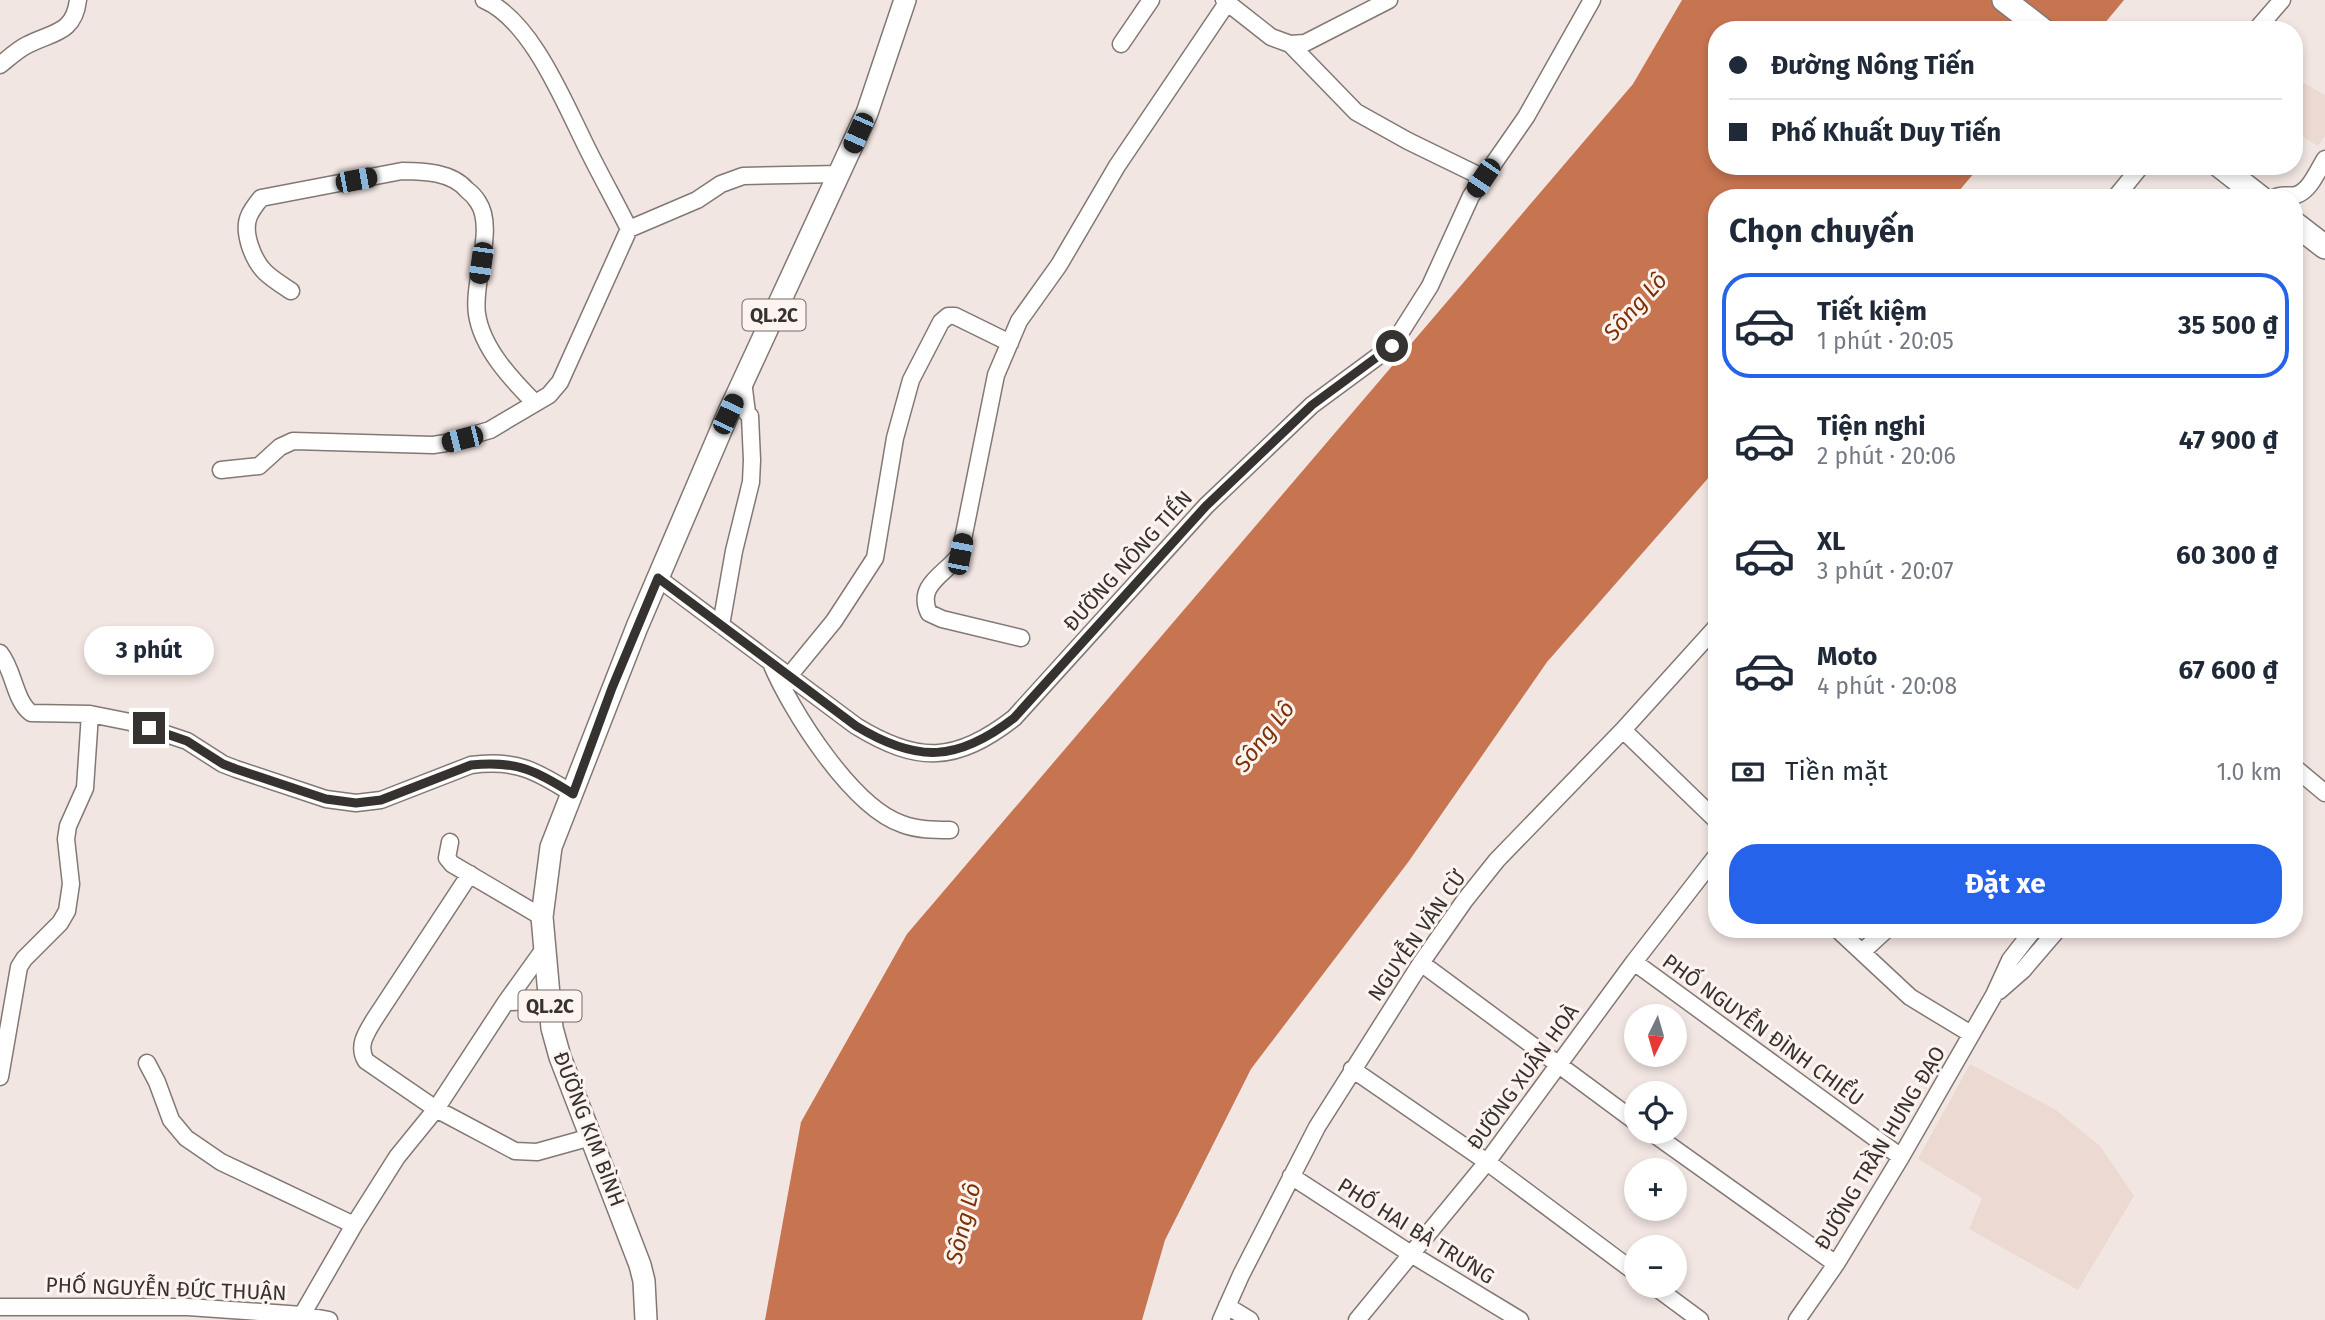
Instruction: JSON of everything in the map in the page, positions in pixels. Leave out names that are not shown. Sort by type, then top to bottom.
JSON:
[{"type":"highway","points":[[2004,0],[2031,21]]},
{"type":"highway","points":[[2232,175],[2249,189]]},
{"type":"highway","points":[[2303,230],[2325,247]]},
{"type":"main road","name":"ĐƯỜNG KIM BÌNH","points":[[646,1320],[644,1281],[639,1265],[560,1058],[552,1028],[542,917],[551,847],[658,578],[738,413],[743,381],[867,113],[905,0]]},
{"type":"street","points":[[0,65],[18,50],[60,32],[69,24],[77,9],[78,0]]},
{"type":"street","points":[[484,0],[509,15],[519,27],[564,98],[629,229]]},
{"type":"street","points":[[1121,44],[1151,0]]},
{"type":"street","points":[[1021,638],[942,619],[929,613],[926,607],[930,585],[960,554],[996,375],[1019,321],[1059,265],[1117,166],[1226,1],[1271,37],[1290,44],[1305,43],[1390,0]]},
{"type":"street","name":"ĐƯỜNG NÔNG TIẾN","points":[[658,578],[856,726],[879,740],[907,750],[936,754],[963,749],[991,736],[1014,718],[1206,506],[1312,405],[1392,346],[1430,286],[1471,196],[1526,117],[1592,0]]},
{"type":"street","points":[[2264,21],[2282,0]]},
{"type":"street","points":[[1290,44],[1356,112],[1483,178]]},
{"type":"street","points":[[2303,192],[2325,159]]},
{"type":"street","points":[[291,291],[274,280],[260,266],[247,238],[249,215],[261,198],[402,171],[432,173],[461,183],[480,203],[484,216],[477,290],[477,312],[481,330],[492,351],[519,387],[535,402]]},
{"type":"street","points":[[220,470],[259,466],[280,447],[293,441],[433,445],[490,430],[549,395],[560,382],[629,229],[697,200],[721,184],[743,176],[840,174]]},
{"type":"street","points":[[2122,189],[2134,175]]},
{"type":"street","points":[[789,676],[834,621],[875,558],[895,438],[911,380],[941,322],[948,316],[955,316],[1010,343]]},
{"type":"street","points":[[721,625],[734,551],[751,482],[750,416],[738,413]]},
{"type":"street","name":"NGUYỄN VĂN CỪ","points":[[1224,1313],[1317,1127],[1352,1069],[1465,900],[1497,860],[1623,730],[1708,636]]},
{"type":"street","points":[[0,653],[9,664],[24,708],[31,713],[90,714],[130,722],[187,741],[223,764],[326,799],[370,803],[471,765],[487,763],[538,772],[573,794]]},
{"type":"street","points":[[771,663],[799,718],[852,787],[873,808],[899,824],[918,829],[950,830]]},
{"type":"street","points":[[0,1077],[19,967],[60,923],[70,901],[66,839],[68,826],[85,788],[90,714]]},
{"type":"street","points":[[1623,730],[1708,812]]},
{"type":"street","points":[[2303,775],[2325,793]]},
{"type":"street","points":[[450,842],[447,858],[452,864],[542,917]]},
{"type":"street","name":"ĐƯỜNG XUÂN HOÀ","points":[[1357,1320],[1487,1162],[1634,962],[1708,867]]},
{"type":"street","points":[[470,874],[363,1038],[362,1056],[436,1109],[514,1151],[537,1152],[591,1137]]},
{"type":"street","points":[[1847,938],[1910,997],[1971,1034]]},
{"type":"street","points":[[1862,952],[1877,938]]},
{"type":"street","name":"ĐƯỜNG TRẦN HƯNG ĐẠO","points":[[1797,1320],[1836,1264],[1901,1157],[1994,995],[2010,960],[2027,938]]},
{"type":"street","name":"ĐƯỜNG TRẦN HƯNG ĐẠO","points":[[1994,995],[2023,970],[2050,938]]},
{"type":"street","points":[[302,1315],[397,1157],[436,1109],[544,949]]},
{"type":"street","name":"PHỐ NGUYỄN ĐÌNH CHIỂU","points":[[1634,962],[1901,1157]]},
{"type":"street","points":[[1422,963],[1624,1113]]},
{"type":"street","points":[[506,1002],[549,1001]]},
{"type":"street","points":[[147,1063],[157,1082],[170,1120],[186,1138],[221,1162],[354,1225]]},
{"type":"street","points":[[1352,1069],[1487,1162],[1624,1264]]},
{"type":"street","points":[[1668,1144],[1836,1264]]},
{"type":"street","name":"PHỐ HAI BÀ TRƯNG","points":[[1291,1176],[1411,1254],[1520,1320]]},
{"type":"street","points":[[1670,1298],[1700,1320]]},
{"type":"street","name":"PHỐ NGUYỄN ĐỨC THUẬN","points":[[0,1307],[188,1307],[302,1315],[329,1320]]},
{"type":"street","points":[[1224,1313],[1250,1320]]},
{"type":"shaded area","points":[[2303,82],[2325,95],[2325,136],[2318,146],[2303,137]]},
{"type":"shaded area","points":[[1970,1064],[2056,1110],[2100,1146],[2134,1196],[2078,1290],[1969,1229],[1982,1198],[1918,1159]]},
{"type":"water","name":"Sông Lô","points":[[1682,0],[2124,0],[2106,21],[1708,21],[1708,175],[1972,175],[1961,189],[1708,189],[1708,478],[1547,662],[1409,861],[1251,1069],[1165,1240],[1142,1320],[765,1320],[801,1122],[907,934],[1633,84]]},
{"type":"route","points":[[149,728],[187,741],[223,764],[326,799],[370,803],[471,765],[487,763],[538,772],[573,794],[612,688],[658,578],[856,726],[879,740],[907,750],[936,754],[963,749],[991,736],[1014,718],[1206,506],[1312,405],[1392,346]]}]
